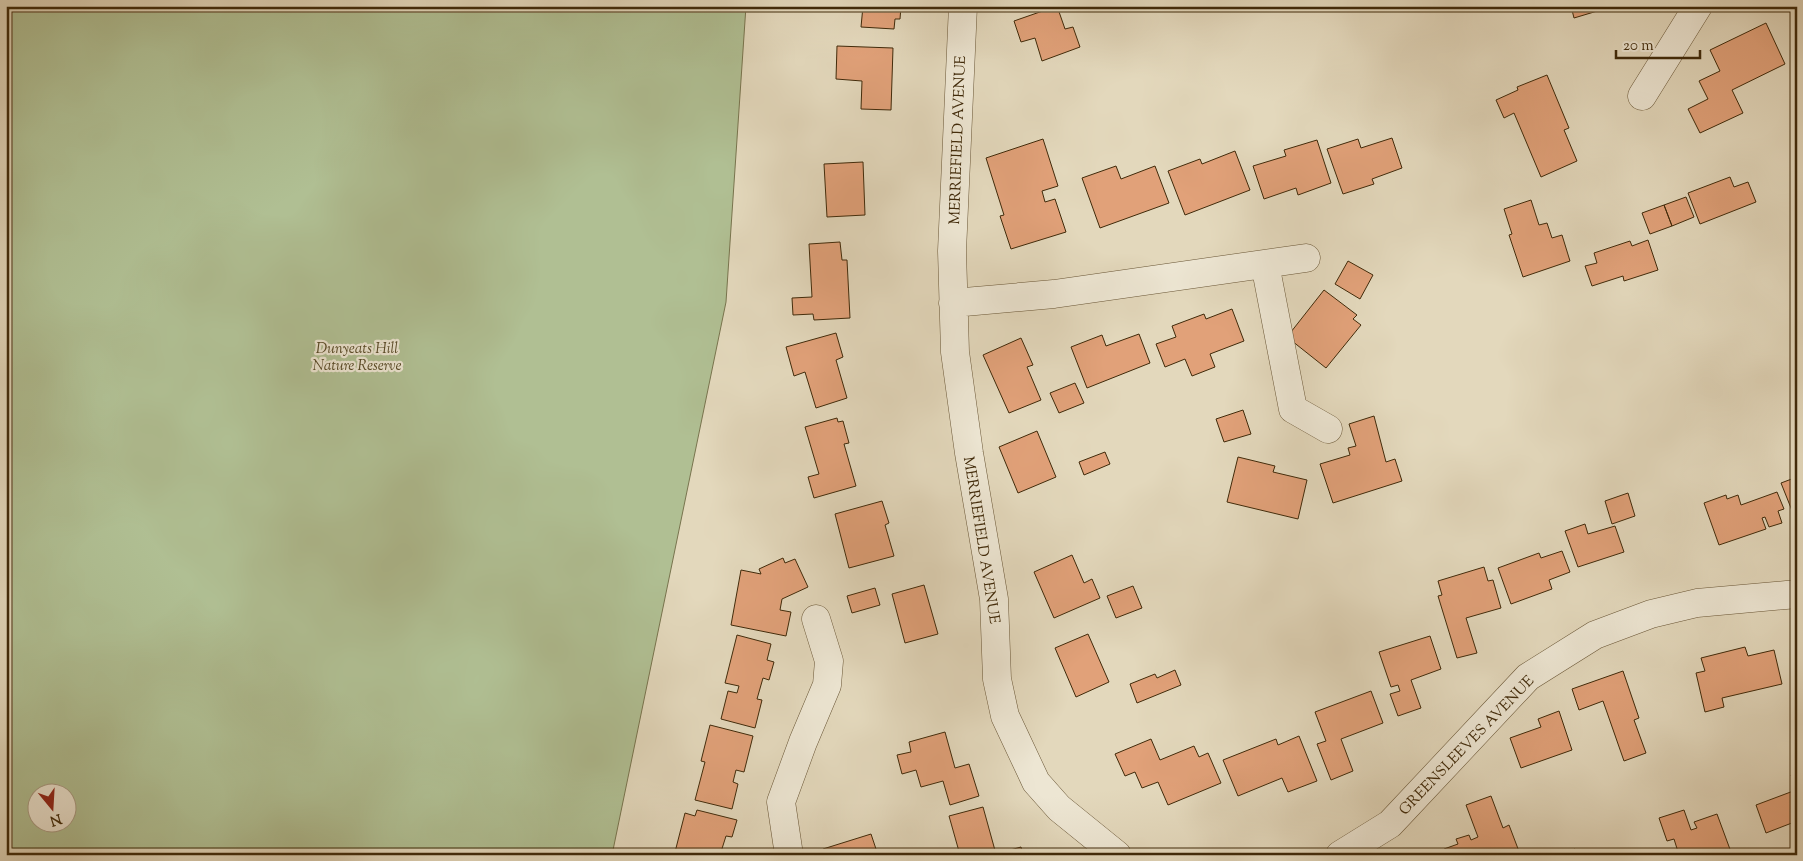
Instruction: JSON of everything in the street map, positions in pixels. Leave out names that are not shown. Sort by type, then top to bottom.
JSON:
[{"type":"street","name":"MERRIEFIELD AVENUE","points":[[963,6],[952,251],[953,303],[956,362],[969,453],[994,599],[997,679],[1005,716],[1036,782],[1059,808],[1117,855]]},
{"type":"street","points":[[1642,96],[1698,6]]},
{"type":"street","points":[[953,303],[1054,294],[1306,258]]},
{"type":"street","points":[[1265,264],[1293,409],[1328,429]]},
{"type":"street","name":"GREENSLEEVES AVENUE","points":[[1340,855],[1390,824],[1528,677],[1595,635],[1651,614],[1697,603],[1797,594]]},
{"type":"street","points":[[789,855],[781,802],[827,685],[829,661],[816,619]]},
{"type":"green space","name":"Dunyeats Hill Nature Reserve","points":[[6,6],[746,6],[726,302],[612,855],[6,855]]},
{"type":"building","points":[[863,6],[901,6],[900,19],[895,19],[894,29],[861,27]]},
{"type":"building","points":[[1057,6],[1065,29],[1073,27],[1080,47],[1042,61],[1035,38],[1021,42],[1014,21]]},
{"type":"building","points":[[1571,6],[1614,6],[1574,18]]},
{"type":"building","points":[[1766,23],[1785,64],[1732,90],[1743,113],[1700,133],[1688,109],[1708,99],[1699,81],[1720,71],[1710,50]]},
{"type":"building","points":[[837,46],[893,48],[891,110],[861,109],[862,81],[836,79]]},
{"type":"building","points":[[1547,75],[1569,128],[1564,130],[1577,161],[1541,177],[1514,113],[1504,118],[1496,100],[1518,90],[1517,87]]},
{"type":"building","points":[[1392,138],[1402,168],[1372,179],[1374,184],[1343,194],[1327,149],[1358,139],[1361,148]]},
{"type":"building","points":[[1043,139],[1058,186],[1042,191],[1045,202],[1055,199],[1066,232],[1011,249],[1000,216],[1004,215],[986,158]]},
{"type":"building","points":[[1317,140],[1331,183],[1298,195],[1296,188],[1264,199],[1253,166],[1286,156],[1284,150]]},
{"type":"building","points":[[1235,151],[1250,190],[1185,215],[1168,171],[1200,159],[1202,164]]},
{"type":"building","points":[[863,162],[865,215],[827,217],[824,164]]},
{"type":"building","points":[[1116,166],[1121,179],[1155,166],[1169,203],[1100,228],[1082,178]]},
{"type":"building","points":[[1730,177],[1734,187],[1748,182],[1756,202],[1700,224],[1688,193]]},
{"type":"building","points":[[1686,197],[1694,217],[1672,226],[1664,205]]},
{"type":"building","points":[[1531,200],[1539,225],[1547,223],[1552,238],[1562,235],[1570,261],[1523,277],[1509,235],[1512,234],[1504,209]]},
{"type":"building","points":[[1664,205],[1672,226],[1650,234],[1642,213]]},
{"type":"building","points":[[1648,240],[1658,270],[1624,281],[1623,276],[1592,286],[1585,266],[1597,263],[1594,253],[1630,241],[1632,246]]},
{"type":"building","points":[[840,242],[842,260],[847,260],[850,318],[814,320],[813,314],[793,315],[792,298],[812,297],[809,244]]},
{"type":"building","points":[[1348,261],[1373,275],[1360,299],[1335,284]]},
{"type":"building","points":[[1324,290],[1357,315],[1353,319],[1361,325],[1326,368],[1287,337]]},
{"type":"building","points":[[1232,309],[1244,341],[1210,354],[1215,367],[1192,376],[1185,359],[1165,367],[1156,344],[1176,337],[1172,326],[1204,314],[1206,319]]},
{"type":"building","points":[[836,333],[843,357],[836,360],[847,398],[816,408],[805,372],[794,376],[786,347]]},
{"type":"building","points":[[1139,334],[1150,363],[1087,388],[1071,347],[1102,335],[1106,346]]},
{"type":"building","points":[[1021,338],[1033,365],[1027,367],[1041,400],[1009,413],[983,355]]},
{"type":"building","points":[[1075,383],[1084,403],[1059,413],[1050,393]]},
{"type":"building","points":[[1243,410],[1251,434],[1224,442],[1216,419]]},
{"type":"building","points":[[1374,416],[1386,462],[1395,459],[1402,481],[1333,503],[1320,464],[1350,455],[1348,448],[1356,446],[1349,424]]},
{"type":"building","points":[[837,418],[838,422],[843,421],[849,443],[844,444],[856,486],[814,498],[808,477],[819,474],[805,427]]},
{"type":"building","points":[[1037,431],[1056,477],[1018,493],[999,447]]},
{"type":"building","points":[[1105,452],[1110,464],[1084,475],[1079,462]]},
{"type":"building","points":[[1238,457],[1275,466],[1273,472],[1307,480],[1298,519],[1227,502]]},
{"type":"building","points":[[1797,477],[1797,511],[1793,513],[1781,483]]},
{"type":"building","points":[[1777,492],[1784,509],[1778,511],[1782,523],[1769,527],[1765,517],[1762,518],[1766,529],[1719,545],[1704,503],[1726,495],[1727,499],[1738,495],[1741,505]]},
{"type":"building","points":[[1628,493],[1635,516],[1612,524],[1605,501]]},
{"type":"building","points":[[882,501],[889,523],[885,525],[894,556],[849,568],[835,514]]},
{"type":"building","points":[[1585,524],[1588,534],[1615,526],[1624,552],[1578,567],[1565,531]]},
{"type":"building","points":[[1562,551],[1570,572],[1549,580],[1552,589],[1511,604],[1498,568],[1539,553],[1541,558]]},
{"type":"building","points":[[1072,555],[1084,583],[1092,579],[1100,598],[1054,618],[1034,572]]},
{"type":"building","points":[[783,558],[785,563],[795,559],[808,587],[782,599],[780,610],[791,612],[786,636],[731,625],[741,570],[761,574],[759,569]]},
{"type":"building","points":[[1484,567],[1488,581],[1493,580],[1501,608],[1466,618],[1477,653],[1457,658],[1438,596],[1442,595],[1438,581]]},
{"type":"building","points":[[924,585],[938,634],[905,643],[892,594]]},
{"type":"building","points":[[1133,586],[1142,608],[1116,618],[1107,596]]},
{"type":"building","points":[[875,588],[880,605],[852,613],[847,596]]},
{"type":"building","points":[[1088,634],[1109,682],[1076,697],[1055,648]]},
{"type":"building","points":[[737,635],[771,644],[767,660],[774,662],[769,680],[763,678],[757,699],[762,700],[755,728],[721,719],[728,691],[737,693],[739,686],[725,683]]},
{"type":"building","points":[[1430,636],[1441,669],[1411,680],[1421,708],[1398,716],[1390,694],[1400,691],[1398,685],[1391,687],[1379,652]]},
{"type":"building","points":[[1745,647],[1748,656],[1774,650],[1782,684],[1722,698],[1724,707],[1705,712],[1696,673],[1705,671],[1701,658]]},
{"type":"building","points":[[1175,670],[1181,685],[1137,703],[1130,684],[1155,674],[1157,678]]},
{"type":"building","points":[[1623,671],[1639,718],[1634,720],[1646,753],[1624,761],[1603,701],[1579,710],[1572,689]]},
{"type":"building","points":[[1371,691],[1383,723],[1341,739],[1353,771],[1331,780],[1317,744],[1326,741],[1315,712]]},
{"type":"building","points":[[1559,711],[1572,750],[1521,768],[1510,738],[1541,727],[1538,719]]},
{"type":"building","points":[[710,725],[753,736],[744,772],[736,770],[733,782],[738,784],[732,809],[695,800],[705,762],[701,761]]},
{"type":"building","points":[[945,732],[955,768],[969,764],[979,796],[950,805],[943,781],[921,787],[916,770],[902,774],[897,755],[911,752],[909,742]]},
{"type":"building","points":[[1299,736],[1317,781],[1288,792],[1282,778],[1238,796],[1223,760],[1276,739],[1278,745]]},
{"type":"building","points":[[1151,739],[1160,760],[1194,746],[1199,757],[1208,753],[1221,783],[1168,805],[1158,782],[1142,788],[1135,772],[1125,776],[1115,754]]},
{"type":"building","points":[[1797,772],[1797,821],[1766,833],[1756,805],[1796,790],[1791,775]]},
{"type":"building","points":[[1491,796],[1503,828],[1509,825],[1520,854],[1446,855],[1444,849],[1458,844],[1456,839],[1469,835],[1471,840],[1478,837],[1466,805]]},
{"type":"building","points":[[983,807],[996,854],[1021,847],[1023,855],[960,855],[949,816]]},
{"type":"building","points":[[697,810],[737,820],[732,837],[726,836],[720,855],[685,855],[675,852],[685,813],[695,816]]},
{"type":"building","points":[[1684,810],[1691,830],[1697,828],[1694,822],[1717,814],[1731,852],[1722,855],[1679,855],[1674,839],[1667,841],[1659,818]]},
{"type":"building","points":[[871,834],[878,855],[825,855],[823,849]]},
{"type":"building","points":[[1575,849],[1577,855],[1559,855]]}]
